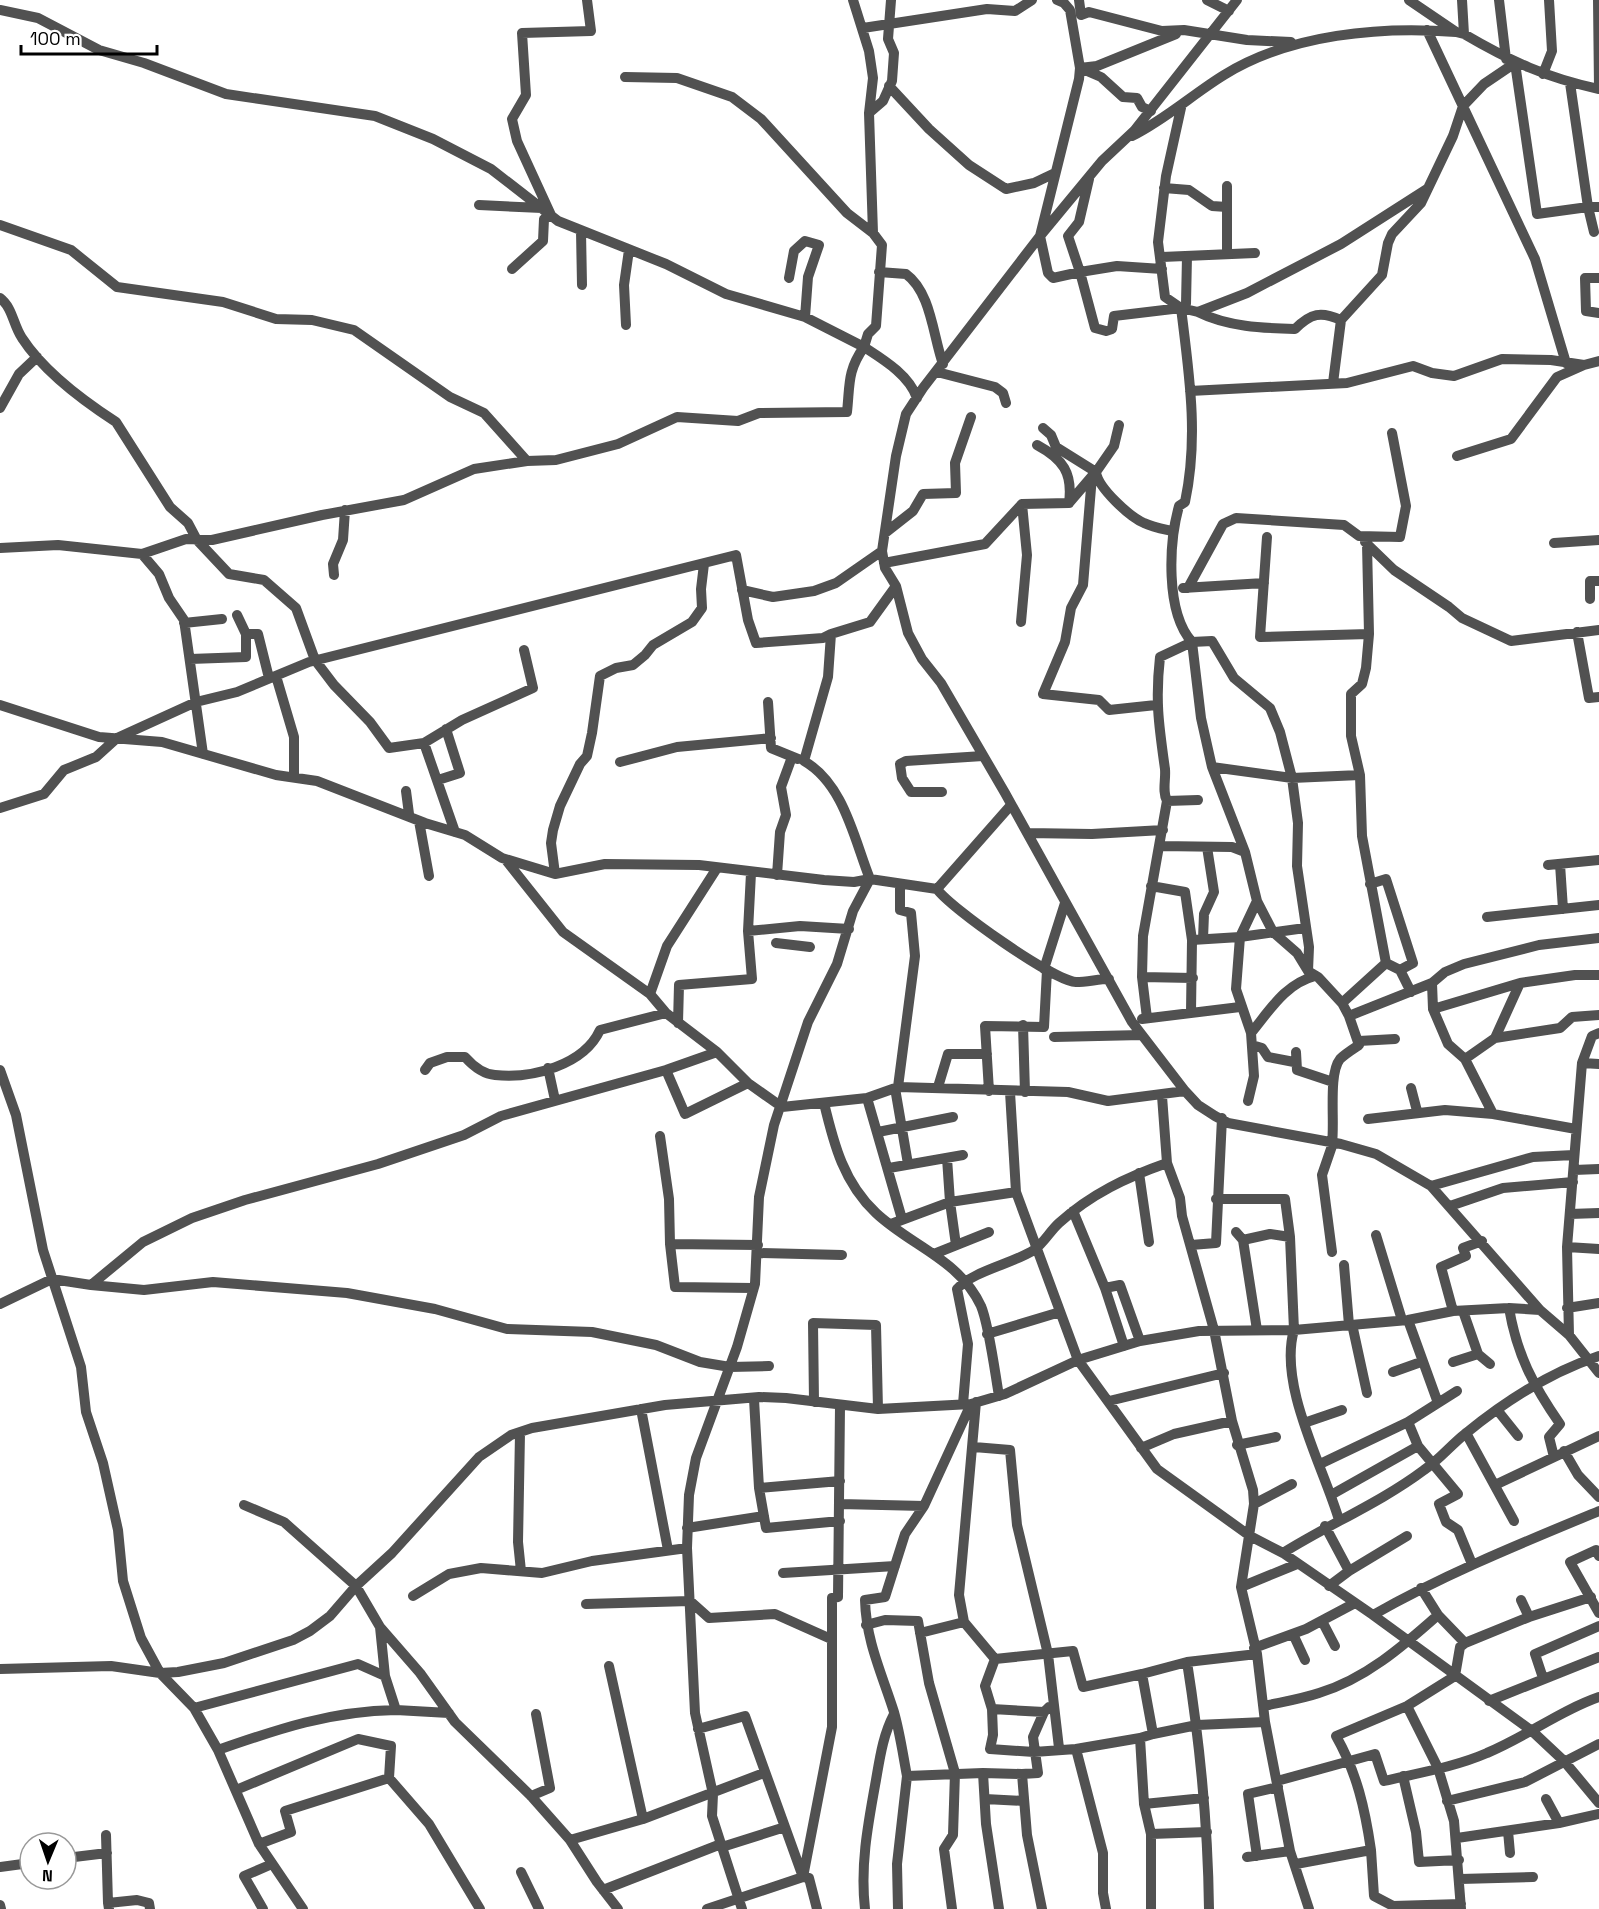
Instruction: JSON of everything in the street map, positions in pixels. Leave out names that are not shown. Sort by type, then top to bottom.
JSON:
[{"type":"street","points":[[512,269],[543,241],[546,212],[517,141],[512,119],[526,95],[522,33],[591,32],[587,0]]},
{"type":"street","points":[[853,0],[873,78],[869,113],[873,233]]},
{"type":"street","points":[[869,113],[883,102],[889,86],[894,53],[888,39],[891,0]]},
{"type":"street","points":[[862,28],[987,9],[1015,11],[1032,0]]},
{"type":"street","points":[[1079,0],[1081,15],[1089,12],[1162,31],[1184,30],[1247,40],[1297,42],[1397,30],[1460,33]]},
{"type":"street","points":[[1207,0],[1228,11]]},
{"type":"street","points":[[1237,0],[1150,111],[1090,176],[1040,236],[906,414],[896,456],[882,551],[884,563],[896,586],[908,633],[983,756],[1132,1022],[1185,1091],[1198,1105],[1228,1123],[1333,1143],[1376,1154],[1431,1186],[1482,1241],[1540,1310],[1569,1335],[1599,1373]]},
{"type":"street","points":[[1409,0],[1460,33],[1510,61],[1570,83],[1599,88],[1598,0]]},
{"type":"street","points":[[1460,33],[1462,0]]},
{"type":"street","points":[[1499,0],[1537,214],[1593,207]]},
{"type":"street","points":[[1544,74],[1552,51],[1549,0]]},
{"type":"street","points":[[1063,1],[1070,10],[1080,68],[1040,236],[1050,277],[1117,266],[1162,269]]},
{"type":"street","points":[[0,10],[38,18],[99,50],[144,63],[226,94],[375,116],[433,139],[491,169],[546,212],[581,231],[666,264],[726,294],[805,317],[864,347],[900,373],[913,386],[917,398]]},
{"type":"street","points":[[1080,68],[1097,66],[1184,30]]},
{"type":"street","points":[[1427,30],[1535,259],[1566,363]]},
{"type":"street","points":[[1124,141],[1181,108],[1224,75],[1297,42]]},
{"type":"street","points":[[1333,382],[1341,320],[1382,275],[1385,253],[1392,234],[1421,203],[1463,106],[1510,61]]},
{"type":"street","points":[[1080,68],[1101,77],[1124,97],[1137,98],[1142,107],[1150,111]]},
{"type":"street","points":[[0,548],[58,545],[142,555],[186,540],[212,540],[345,510],[404,500],[474,469],[527,461],[556,460],[618,444],[677,417],[738,421],[759,413],[847,412],[848,382],[853,362],[864,347],[868,334],[876,326],[882,245],[873,233],[847,213],[761,119],[732,97],[677,78],[625,77]]},
{"type":"street","points":[[1570,83],[1593,207],[1594,232]]},
{"type":"street","points":[[889,86],[929,129],[969,165],[1006,189],[1034,183],[1055,173]]},
{"type":"street","points":[[1181,108],[1164,188],[1158,242],[1162,257],[1165,297],[1181,308],[1190,391],[1193,452],[1185,502],[1179,506],[1172,531],[1170,580],[1185,634],[1192,642],[1201,718],[1212,767],[1245,852],[1257,901],[1273,932],[1297,953],[1312,973],[1342,1003],[1359,1041],[1359,1045],[1340,1059],[1333,1082],[1335,1122],[1333,1143],[1322,1176],[1332,1252]]},
{"type":"street","points":[[1090,176],[1079,222],[1068,236],[1095,328],[1106,331],[1112,329],[1114,316],[1181,308],[1231,324],[1269,328],[1295,329],[1309,316],[1316,314],[1328,314],[1341,320]]},
{"type":"street","points":[[1227,186],[1227,254]]},
{"type":"street","points":[[1198,312],[1266,285],[1341,244],[1429,187]]},
{"type":"street","points":[[1164,188],[1189,190],[1212,206],[1227,207]]},
{"type":"street","points":[[479,205],[546,212]]},
{"type":"street","points":[[0,225],[71,250],[117,287],[223,302],[276,319],[312,320],[354,330],[450,397],[484,413],[527,461]]},
{"type":"street","points":[[581,231],[582,285]]},
{"type":"street","points":[[789,278],[794,251],[805,241],[819,245],[808,278],[805,317]]},
{"type":"street","points":[[626,325],[624,285],[629,250]]},
{"type":"street","points":[[1162,257],[1255,253]]},
{"type":"street","points":[[1181,308],[1186,304],[1187,256]]},
{"type":"street","points":[[879,272],[906,274],[918,286],[931,316],[940,368]]},
{"type":"street","points":[[1599,278],[1585,278],[1586,311],[1599,314]]},
{"type":"street","points":[[0,298],[8,306],[21,337],[37,357],[102,415],[116,422],[170,507],[188,524],[196,540],[230,574],[264,580],[296,608],[315,660],[334,686],[370,722],[389,748],[424,743],[446,729],[533,688],[524,650]]},
{"type":"street","points":[[0,408],[19,374],[37,357]]},
{"type":"street","points":[[1190,391],[1360,381],[1413,366],[1432,373],[1454,376],[1502,359],[1584,365]]},
{"type":"street","points":[[1457,456],[1511,439],[1557,377],[1599,361]]},
{"type":"street","points":[[940,368],[995,387],[1003,393],[1006,403]]},
{"type":"street","points":[[885,533],[913,511],[923,494],[956,493],[955,463],[970,417]]},
{"type":"street","points":[[884,563],[984,544],[1022,504],[1069,503],[1114,446],[1119,425]]},
{"type":"street","points":[[1043,428],[1051,435],[1071,486],[1069,503]]},
{"type":"street","points":[[1359,536],[1400,537],[1406,506],[1392,433]]},
{"type":"street","points":[[1037,445],[1057,451],[1094,474],[1110,496],[1143,523],[1172,531]]},
{"type":"street","points":[[1094,474],[1083,585],[1071,608],[1065,642],[1043,694],[1099,700],[1109,710],[1156,705]]},
{"type":"street","points":[[1022,504],[1027,555],[1022,622]]},
{"type":"street","points":[[334,575],[333,564],[343,540],[345,510]]},
{"type":"street","points":[[1188,588],[1223,524],[1236,518],[1344,525],[1359,536],[1394,570],[1462,618],[1510,641],[1599,630]]},
{"type":"street","points":[[1266,537],[1260,637],[1369,634]]},
{"type":"street","points":[[1554,543],[1599,540]]},
{"type":"street","points":[[1367,544],[1369,634],[1362,684],[1352,694],[1349,713],[1351,736],[1360,775],[1362,836],[1386,963]]},
{"type":"street","points":[[742,591],[773,597],[814,591],[836,583],[882,551]]},
{"type":"street","points":[[142,555],[159,574],[184,623],[203,754]]},
{"type":"street","points":[[0,808],[44,794],[64,770],[96,757],[117,738],[196,702],[237,692],[315,660],[736,555],[748,620],[756,643],[823,638],[870,622],[896,586]]},
{"type":"street","points":[[555,874],[551,843],[553,830],[560,806],[586,756],[592,733],[600,676],[616,668],[633,665],[653,645],[692,622],[702,609],[701,589],[704,564]]},
{"type":"street","points":[[1590,599],[1590,581],[1599,581]]},
{"type":"street","points":[[1173,588],[1264,583]]},
{"type":"street","points":[[190,659],[246,657],[246,634],[237,615]]},
{"type":"street","points":[[184,623],[222,619]]},
{"type":"street","points":[[1577,632],[1589,698],[1599,697]]},
{"type":"street","points":[[246,634],[258,634],[294,737],[294,777]]},
{"type":"street","points":[[804,761],[828,677],[831,634]]},
{"type":"street","points":[[1147,1018],[1142,977],[1143,936],[1167,801],[1156,705],[1160,657],[1192,642],[1212,641],[1234,678],[1270,708],[1280,732],[1292,778],[1298,823],[1297,866],[1312,973]]},
{"type":"street","points":[[742,1909],[712,1816],[713,1794],[698,1729],[687,1548],[689,1495],[696,1458],[715,1402],[730,1367],[753,1288],[758,1249],[759,1197],[774,1125],[782,1107],[808,1022],[837,964],[853,911],[870,879],[837,796],[822,775],[804,761],[771,748],[768,702]]},
{"type":"street","points":[[0,705],[99,736],[162,742],[276,775],[317,781],[455,832],[483,845],[504,859],[555,874],[605,864],[717,868],[839,881],[870,879],[937,889],[944,900],[1045,970],[1076,982],[1109,979]]},
{"type":"street","points":[[438,780],[460,773],[446,729]]},
{"type":"street","points":[[620,762],[676,747],[771,738]]},
{"type":"street","points":[[424,743],[455,832]]},
{"type":"street","points":[[942,792],[910,792],[902,778],[900,764],[906,761],[983,756]]},
{"type":"street","points":[[777,875],[780,832],[786,815],[782,787],[792,757]]},
{"type":"street","points":[[1212,767],[1292,778],[1360,775]]},
{"type":"street","points":[[406,791],[409,814]]},
{"type":"street","points":[[1167,801],[1198,801]]},
{"type":"street","points":[[937,889],[1011,805]]},
{"type":"street","points":[[419,820],[429,876]]},
{"type":"street","points":[[1027,833],[1092,834],[1163,830]]},
{"type":"street","points":[[1160,846],[1232,847],[1245,852]]},
{"type":"street","points":[[1191,1012],[1192,978],[1198,939],[1204,914],[1214,892],[1207,847]]},
{"type":"street","points":[[504,859],[563,932],[650,994],[666,1013],[717,1052],[748,1083],[782,1107],[867,1098],[896,1088],[938,1087],[1010,1092],[1068,1092],[1108,1101],[1162,1096],[1185,1091]]},
{"type":"street","points":[[1548,865],[1599,860]]},
{"type":"street","points":[[1560,864],[1563,909]]},
{"type":"street","points":[[650,994],[667,946],[717,868]]},
{"type":"street","points":[[678,1023],[679,985],[752,979],[748,931],[751,873]]},
{"type":"street","points":[[1370,884],[1386,879],[1413,963],[1400,970]]},
{"type":"street","points":[[900,884],[900,910],[911,913],[915,956],[896,1088],[908,1164]]},
{"type":"street","points":[[1151,886],[1185,892],[1198,939]]},
{"type":"street","points":[[1248,1101],[1254,1076],[1251,1033],[1240,1007],[1236,989],[1240,937],[1257,901]]},
{"type":"street","points":[[989,1091],[985,1026],[1044,1027],[1045,970],[1065,903]]},
{"type":"street","points":[[1487,917],[1599,905]]},
{"type":"street","points":[[748,931],[800,926],[849,929]]},
{"type":"street","points":[[798,945],[800,926]]},
{"type":"street","points":[[1198,939],[1240,937],[1305,928]]},
{"type":"street","points":[[1349,1016],[1432,983],[1445,972],[1464,964],[1500,953],[1599,938]]},
{"type":"street","points":[[776,942],[810,946]]},
{"type":"street","points":[[1386,963],[1400,970],[1411,992]]},
{"type":"street","points":[[1342,1003],[1386,963]]},
{"type":"street","points":[[1251,1033],[1271,1004],[1312,973]]},
{"type":"street","points":[[1433,1009],[1520,983],[1575,975],[1599,975]]},
{"type":"street","points":[[1142,977],[1192,978]]},
{"type":"street","points":[[1432,983],[1433,1009],[1448,1044],[1464,1059],[1493,1114]]},
{"type":"street","points":[[1495,1038],[1520,983]]},
{"type":"street","points":[[1132,1022],[1147,1018],[1240,1007]]},
{"type":"street","points":[[425,1071],[430,1062],[447,1057],[465,1057],[476,1069],[494,1076],[523,1074],[548,1068],[572,1060],[590,1048],[600,1030],[666,1013]]},
{"type":"street","points":[[1464,1059],[1495,1038],[1560,1028],[1572,1017],[1599,1015]]},
{"type":"street","points":[[1023,1025],[1025,1092]]},
{"type":"street","points":[[1569,1335],[1567,1247],[1582,1063],[1592,1036],[1599,1033]]},
{"type":"street","points":[[1054,1037],[1142,1035]]},
{"type":"street","points":[[1359,1041],[1395,1039]]},
{"type":"street","points":[[1252,1045],[1262,1048],[1268,1057],[1295,1057],[1297,1070],[1333,1082]]},
{"type":"street","points":[[91,1285],[143,1242],[192,1218],[245,1200],[378,1164],[464,1135],[501,1116],[666,1070],[717,1052]]},
{"type":"street","points":[[938,1087],[948,1054],[987,1054]]},
{"type":"street","points":[[1582,1063],[1599,1065]]},
{"type":"street","points":[[548,1068],[555,1100]]},
{"type":"street","points":[[0,1070],[15,1115],[35,1219],[81,1368],[86,1412],[103,1463],[118,1530],[123,1581],[141,1638],[160,1673],[194,1708],[218,1750],[259,1844],[303,1909]]},
{"type":"street","points":[[666,1070],[685,1114],[748,1083]]},
{"type":"street","points":[[1412,1088],[1417,1111]]},
{"type":"street","points":[[1010,1092],[1016,1192],[1078,1360],[1157,1469],[1250,1536],[1282,1553],[1373,1615],[1532,1731],[1564,1761],[1599,1803]]},
{"type":"street","points":[[1162,1096],[1167,1164],[1180,1198],[1182,1216],[1224,1373],[1237,1444],[1253,1490],[1254,1503],[1250,1536],[1241,1587],[1256,1651],[1265,1722],[1290,1851],[1309,1909]]},
{"type":"street","points":[[867,1098],[902,1219]]},
{"type":"street","points":[[824,1104],[836,1154],[852,1186],[876,1214],[952,1266],[981,1306],[999,1396]]},
{"type":"street","points":[[1368,1119],[1417,1111],[1445,1110],[1493,1114],[1576,1129]]},
{"type":"street","points":[[878,1132],[953,1117]]},
{"type":"street","points":[[1191,1245],[1216,1242],[1216,1199],[1222,1118]]},
{"type":"street","points":[[660,1136],[669,1199],[669,1244],[675,1287],[753,1288]]},
{"type":"street","points":[[889,1168],[963,1155]]},
{"type":"street","points":[[1431,1186],[1533,1157],[1574,1155]]},
{"type":"street","points":[[947,1158],[956,1245]]},
{"type":"street","points":[[995,1659],[964,1622],[959,1595],[974,1447],[968,1344],[957,1289],[963,1282],[1012,1263],[1037,1248],[1057,1225],[1088,1200],[1139,1173],[1167,1164]]},
{"type":"street","points":[[1574,1170],[1599,1169]]},
{"type":"street","points":[[1139,1173],[1149,1242]]},
{"type":"street","points":[[1450,1206],[1503,1188],[1573,1182]]},
{"type":"street","points":[[891,1224],[950,1202],[1016,1192]]},
{"type":"street","points":[[1216,1199],[1285,1199],[1290,1237],[1294,1330],[1291,1340],[1295,1394],[1312,1450],[1320,1464],[1339,1520]]},
{"type":"street","points":[[1074,1211],[1105,1287],[1124,1346]]},
{"type":"street","points":[[1570,1214],[1599,1213]]},
{"type":"street","points":[[934,1254],[989,1232]]},
{"type":"street","points":[[1257,1330],[1240,1236],[1270,1234],[1290,1237]]},
{"type":"street","points":[[1376,1235],[1405,1320],[1438,1403]]},
{"type":"street","points":[[1482,1241],[1463,1248],[1466,1256],[1441,1267],[1478,1354],[1490,1364]]},
{"type":"street","points":[[669,1244],[842,1255]]},
{"type":"street","points":[[1567,1247],[1599,1249]]},
{"type":"street","points":[[1344,1265],[1351,1324],[1367,1393]]},
{"type":"street","points":[[0,1304],[52,1279],[144,1290],[213,1282],[347,1293],[435,1309],[507,1329],[592,1332],[656,1345],[700,1362],[730,1367],[769,1366]]},
{"type":"street","points":[[1105,1287],[1120,1285],[1140,1341]]},
{"type":"street","points":[[1567,1308],[1599,1303]]},
{"type":"street","points":[[0,1669],[111,1666],[160,1673],[224,1663],[293,1640],[330,1616],[356,1587],[392,1553],[479,1457],[495,1444],[519,1433],[554,1424],[641,1409],[754,1399],[786,1398],[878,1409],[970,1403],[999,1396],[1078,1360],[1140,1341],[1214,1330],[1294,1330],[1405,1320],[1458,1311],[1509,1308],[1540,1310]]},
{"type":"street","points":[[1509,1308],[1515,1343],[1534,1386],[1560,1424],[1549,1437],[1559,1454],[1599,1497]]},
{"type":"street","points":[[987,1334],[1060,1312]]},
{"type":"street","points":[[814,1402],[813,1323],[876,1325],[878,1409]]},
{"type":"street","points":[[1453,1362],[1478,1354]]},
{"type":"street","points":[[1282,1553],[1325,1526],[1364,1508],[1433,1463],[1466,1433],[1534,1386],[1599,1356]]},
{"type":"street","points":[[1393,1372],[1422,1362]]},
{"type":"street","points":[[1109,1401],[1224,1373]]},
{"type":"street","points":[[1320,1464],[1408,1422],[1457,1391]]},
{"type":"street","points":[[754,1399],[759,1488],[766,1528],[840,1521]]},
{"type":"street","points":[[898,1909],[897,1864],[907,1776],[894,1714],[877,1667],[866,1625],[865,1600],[885,1597],[905,1534],[924,1506],[970,1403]]},
{"type":"street","points":[[803,1877],[832,1727],[832,1598],[838,1597],[840,1406]]},
{"type":"street","points":[[641,1409],[668,1550]]},
{"type":"street","points":[[1304,1423],[1341,1410]]},
{"type":"street","points":[[1498,1411],[1518,1436]]},
{"type":"street","points":[[1141,1448],[1174,1434],[1232,1421]]},
{"type":"street","points":[[1408,1422],[1418,1446],[1458,1494],[1439,1504],[1446,1522],[1458,1530],[1472,1564]]},
{"type":"street","points":[[519,1433],[518,1542],[521,1571]]},
{"type":"street","points":[[1466,1433],[1514,1521]]},
{"type":"street","points":[[1495,1485],[1599,1436]]},
{"type":"street","points":[[1237,1444],[1276,1437]]},
{"type":"street","points":[[1331,1495],[1418,1446]]},
{"type":"street","points":[[974,1447],[1010,1450],[1017,1525],[1048,1654],[1059,1748]]},
{"type":"street","points":[[759,1488],[840,1481]]},
{"type":"street","points":[[1254,1503],[1292,1484]]},
{"type":"street","points":[[840,1504],[924,1506]]},
{"type":"street","points":[[244,1505],[284,1522],[356,1587],[380,1627],[420,1673],[449,1713],[480,1749],[531,1796],[570,1840],[618,1909]]},
{"type":"street","points":[[1373,1615],[1421,1588],[1472,1564],[1599,1511]]},
{"type":"street","points":[[687,1528],[764,1516]]},
{"type":"street","points":[[1325,1526],[1349,1571]]},
{"type":"street","points":[[1329,1586],[1349,1571],[1407,1536]]},
{"type":"street","points":[[413,1596],[449,1574],[481,1568],[542,1573],[592,1561],[687,1548]]},
{"type":"street","points":[[1599,1556],[1596,1550],[1570,1562],[1599,1613]]},
{"type":"street","points":[[1241,1587],[1297,1564]]},
{"type":"street","points":[[783,1573],[895,1566]]},
{"type":"street","points":[[1421,1588],[1438,1615],[1465,1643]]},
{"type":"street","points":[[1407,1706],[1438,1768],[1457,1838],[1461,1906],[1393,1906],[1374,1896],[1371,1850],[1364,1802],[1350,1761],[1336,1736],[1407,1706],[1455,1676],[1460,1647],[1465,1643],[1529,1617],[1591,1597]]},
{"type":"street","points":[[1521,1600],[1529,1617]]},
{"type":"street","points":[[586,1604],[690,1601],[709,1618],[775,1614],[831,1639]]},
{"type":"street","points":[[995,1659],[1073,1651],[1083,1686],[1187,1662],[1256,1651],[1322,1622],[1355,1603]]},
{"type":"street","points":[[1264,1706],[1320,1693],[1348,1680],[1408,1642],[1438,1615]]},
{"type":"street","points":[[866,1625],[885,1620],[918,1621],[929,1683],[955,1773],[953,1835],[944,1849],[952,1909]]},
{"type":"street","points":[[920,1633],[964,1622]]},
{"type":"street","points":[[1322,1622],[1335,1646]]},
{"type":"street","points":[[1543,1678],[1535,1654],[1599,1626]]},
{"type":"street","points":[[380,1627],[385,1676],[396,1710]]},
{"type":"street","points":[[1293,1634],[1305,1660]]},
{"type":"street","points":[[1489,1701],[1599,1657]]},
{"type":"street","points":[[995,1659],[985,1686],[992,1709],[993,1735],[990,1749],[1034,1752],[1059,1748],[1076,1749],[1197,1725],[1265,1722]]},
{"type":"street","points":[[1187,1662],[1197,1725],[1204,1798],[1209,1909]]},
{"type":"street","points":[[194,1708],[358,1664],[385,1676]]},
{"type":"street","points":[[609,1666],[643,1820]]},
{"type":"street","points":[[1142,1674],[1153,1734]]},
{"type":"street","points":[[1290,1851],[1252,1857],[1248,1794],[1375,1754],[1384,1781],[1438,1768],[1486,1754],[1532,1731],[1574,1705],[1599,1697]]},
{"type":"street","points":[[907,1776],[955,1773],[1038,1773],[1033,1737],[1044,1712],[1053,1703]]},
{"type":"street","points":[[992,1709],[1044,1712]]},
{"type":"street","points":[[218,1750],[326,1715],[361,1710],[449,1713]]},
{"type":"street","points":[[531,1796],[550,1788],[536,1714]]},
{"type":"street","points":[[865,1909],[862,1886],[866,1830],[885,1732],[894,1714]]},
{"type":"street","points":[[698,1729],[745,1716],[803,1877]]},
{"type":"street","points":[[1140,1738],[1144,1804],[1151,1834],[1151,1909]]},
{"type":"street","points":[[236,1790],[358,1739],[391,1746],[389,1778],[429,1824],[480,1909]]},
{"type":"street","points":[[1447,1801],[1525,1782],[1599,1744]]},
{"type":"street","points":[[1076,1749],[1103,1852],[1103,1893],[1106,1909]]},
{"type":"street","points":[[570,1840],[643,1820],[764,1773]]},
{"type":"street","points":[[983,1773],[986,1824],[999,1909]]},
{"type":"street","points":[[1022,1774],[1023,1801],[1042,1909]]},
{"type":"street","points":[[1404,1776],[1416,1832],[1419,1862],[1459,1860]]},
{"type":"street","points":[[259,1844],[291,1832],[285,1812],[389,1778]]},
{"type":"street","points":[[1144,1804],[1204,1798]]},
{"type":"street","points":[[984,1799],[1023,1801]]},
{"type":"street","points":[[1546,1799],[1559,1824]]},
{"type":"street","points":[[1457,1838],[1559,1824],[1599,1814]]},
{"type":"street","points":[[603,1890],[721,1845],[785,1827]]},
{"type":"street","points":[[1508,1831],[1509,1853]]},
{"type":"street","points":[[1151,1834],[1207,1832]]},
{"type":"street","points":[[106,1835],[109,1906],[137,1900],[149,1903],[150,1909]]},
{"type":"street","points":[[1296,1864],[1371,1850]]},
{"type":"street","points":[[78,1857],[107,1853]]},
{"type":"street","points":[[263,1909],[244,1876],[272,1864]]},
{"type":"street","points":[[0,1867],[18,1865]]},
{"type":"street","points":[[520,1872],[539,1909]]},
{"type":"street","points":[[706,1909],[803,1877],[809,1878],[817,1909]]},
{"type":"street","points":[[1460,1880],[1533,1877]]}]
